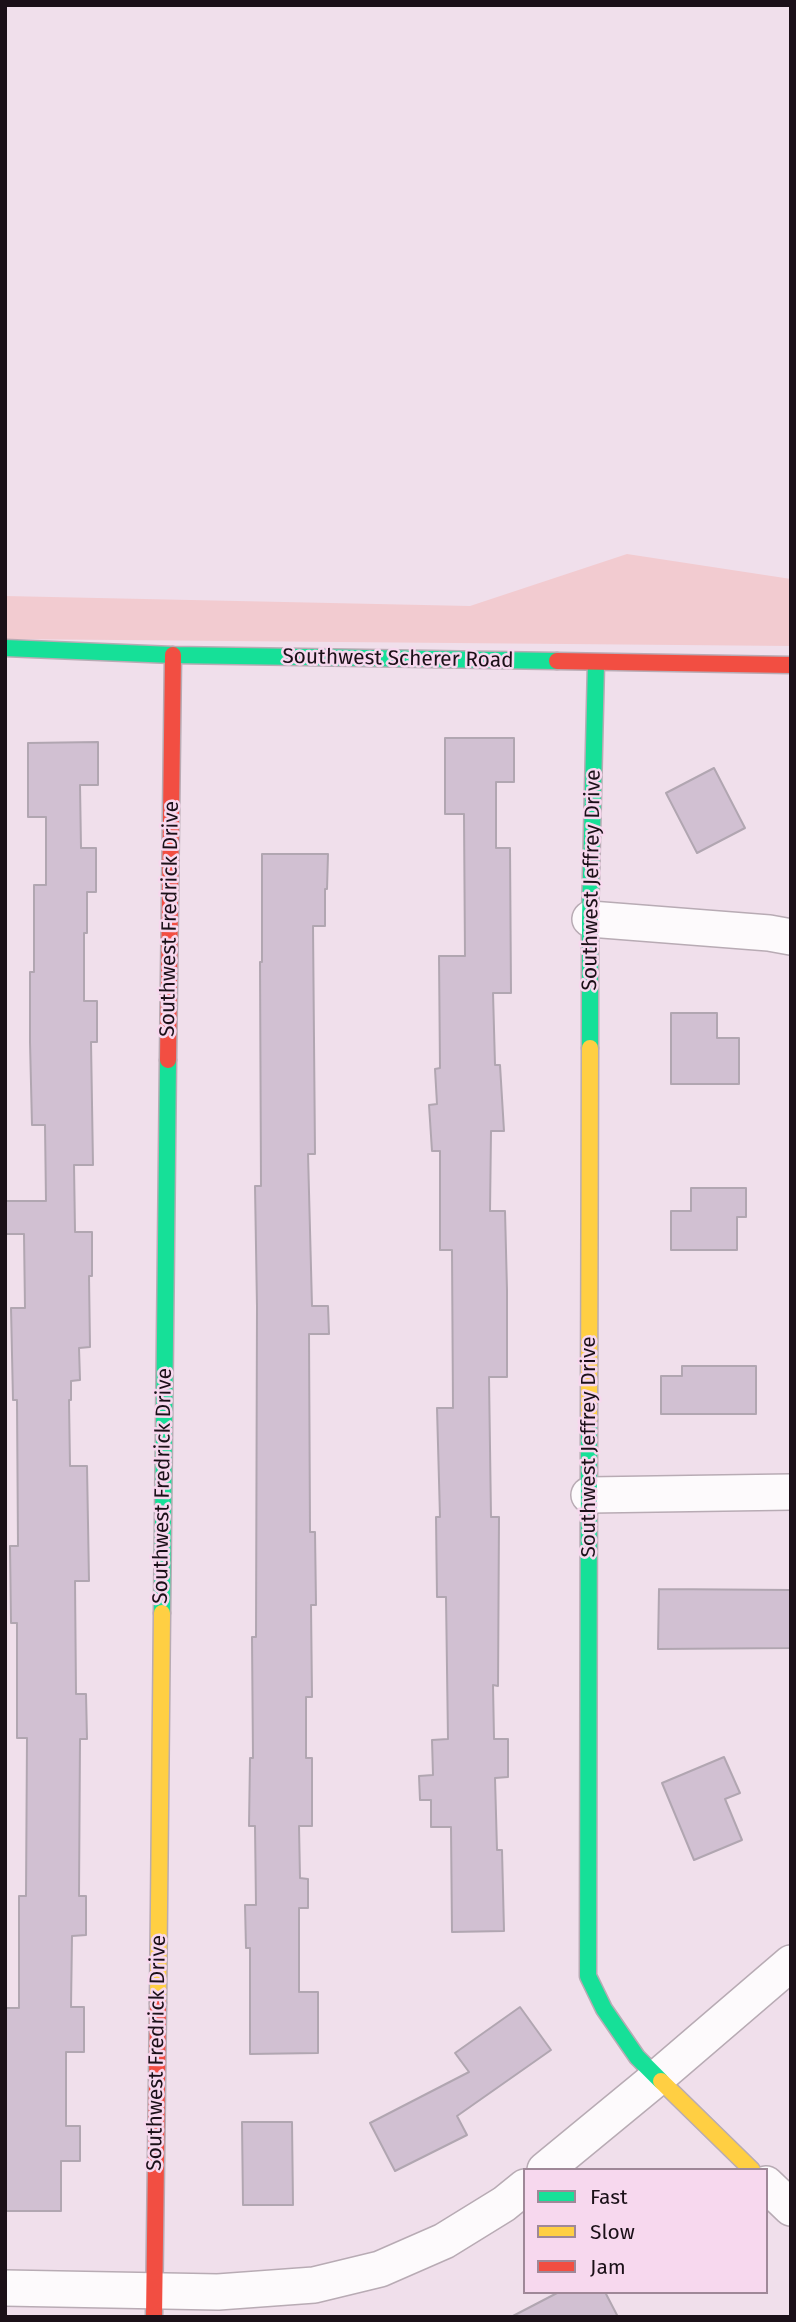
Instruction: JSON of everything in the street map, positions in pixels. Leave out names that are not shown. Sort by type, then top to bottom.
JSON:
[{"type":"street","name":"Southwest Scherer Road","points":[[5,649],[173,655],[791,666]]},
{"type":"street","name":"Southwest Fredrick Drive","points":[[154,2304],[173,655]]},
{"type":"street","name":"Southwest Jeffrey Drive","points":[[596,663],[590,919],[588,1976],[604,2008],[637,2057],[750,2168]]},
{"type":"street","points":[[590,919],[791,937]]},
{"type":"street","points":[[589,1494],[791,1492]]},
{"type":"street","points":[[547,2168],[791,1963]]},
{"type":"street","points":[[768,2186],[791,2208]]},
{"type":"street","points":[[5,2288],[154,2304],[218,2292],[314,2285],[380,2269],[444,2241],[504,2204],[523,2189]]},
{"type":"shaded area","points":[[627,554],[791,579],[791,646],[5,639],[5,596],[470,606]]},
{"type":"building","points":[[445,738],[514,738],[514,782],[496,782],[496,848],[510,848],[511,993],[493,993],[495,1065],[500,1065],[504,1131],[491,1131],[490,1211],[505,1211],[507,1290],[507,1377],[489,1377],[491,1517],[499,1517],[498,1686],[493,1685],[494,1739],[508,1739],[508,1777],[495,1778],[497,1850],[502,1850],[504,1931],[452,1932],[451,1827],[431,1827],[431,1800],[420,1800],[419,1776],[433,1775],[432,1740],[448,1739],[446,1597],[437,1597],[436,1517],[440,1517],[437,1408],[453,1408],[452,1250],[440,1250],[440,1151],[432,1151],[429,1105],[437,1104],[435,1069],[440,1068],[439,956],[465,956],[464,814],[445,814]]},
{"type":"building","points":[[98,742],[98,785],[80,785],[81,848],[96,848],[96,892],[87,892],[87,933],[84,933],[84,1001],[97,1001],[97,1042],[91,1042],[93,1165],[74,1165],[75,1232],[92,1232],[92,1276],[89,1276],[90,1347],[79,1348],[80,1380],[71,1381],[69,1400],[70,1466],[87,1466],[89,1581],[75,1581],[76,1694],[86,1694],[87,1739],[80,1739],[79,1896],[86,1896],[86,1935],[72,1936],[71,2007],[84,2007],[84,2052],[66,2052],[66,2126],[80,2126],[80,2161],[61,2161],[61,2211],[6,2211],[5,2008],[19,2008],[19,1896],[26,1896],[27,1738],[17,1738],[17,1623],[11,1623],[10,1546],[18,1546],[17,1400],[13,1400],[11,1308],[25,1308],[24,1234],[5,1234],[5,1201],[46,1201],[45,1125],[32,1125],[30,972],[34,972],[34,885],[46,885],[46,817],[28,817],[28,743]]},
{"type":"building","points":[[714,768],[745,828],[697,853],[666,793]]},
{"type":"building","points":[[262,854],[328,854],[325,926],[313,926],[315,1154],[308,1154],[312,1306],[328,1306],[329,1334],[309,1334],[310,1532],[315,1532],[316,1605],[311,1605],[312,1697],[306,1697],[306,1758],[312,1758],[312,1826],[299,1826],[300,1878],[308,1879],[308,1908],[299,1908],[299,1992],[318,1992],[318,2053],[250,2054],[250,1948],[246,1948],[245,1905],[256,1905],[255,1826],[249,1826],[250,1758],[253,1758],[252,1637],[256,1637],[255,1186],[261,1186]]},
{"type":"building","points":[[671,1013],[717,1013],[717,1038],[739,1038],[739,1084],[671,1084]]},
{"type":"building","points":[[691,1188],[746,1188],[746,1217],[737,1217],[737,1250],[671,1250],[671,1211],[691,1211]]},
{"type":"building","points":[[682,1366],[756,1366],[756,1414],[661,1414],[661,1376],[682,1376]]},
{"type":"building","points":[[659,1589],[791,1590],[791,1648],[658,1649]]},
{"type":"building","points":[[724,1757],[740,1793],[725,1799],[742,1840],[694,1860],[662,1783]]},
{"type":"building","points":[[520,2007],[551,2050],[457,2116],[467,2135],[395,2171],[370,2123],[469,2072],[455,2053]]},
{"type":"building","points":[[242,2122],[292,2122],[293,2205],[243,2205]]},
{"type":"building","points":[[555,2294],[606,2294],[618,2317],[511,2317]]},
{"type":"traffic: fast","points":[[5,648],[173,655],[557,661]]},
{"type":"traffic: fast","points":[[590,1048],[596,663]]},
{"type":"traffic: fast","points":[[162,1613],[168,1060]]},
{"type":"traffic: fast","points":[[589,1420],[588,1976],[604,2009],[637,2057],[661,2081]]},
{"type":"traffic: slow","points":[[589,1420],[590,1048]]},
{"type":"traffic: slow","points":[[158,2003],[162,1613]]},
{"type":"traffic: slow","points":[[661,2081],[750,2168]]},
{"type":"traffic: jam","points":[[168,1060],[173,655]]},
{"type":"traffic: jam","points":[[557,661],[791,665]]},
{"type":"traffic: jam","points":[[154,2317],[158,2003]]}]
